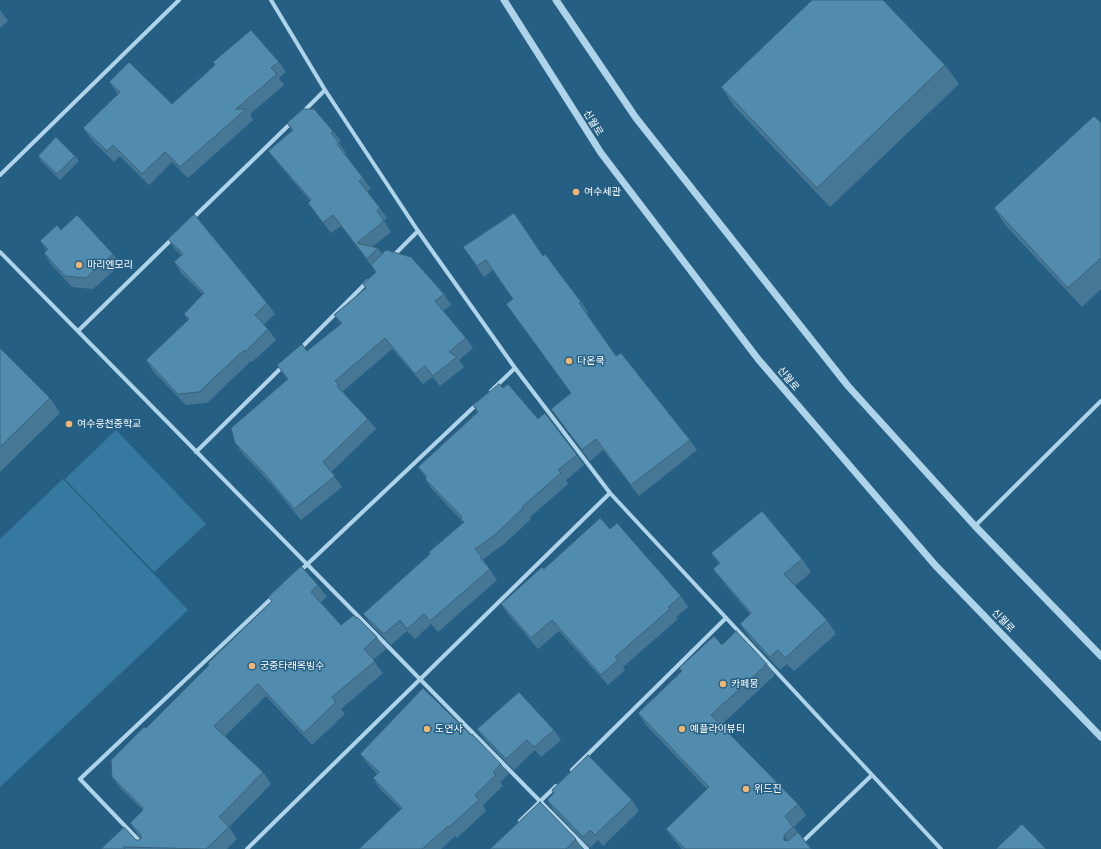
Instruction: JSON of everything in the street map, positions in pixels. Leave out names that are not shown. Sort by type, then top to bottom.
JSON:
[{"type":"street","points":[[0,175],[179,0]]},
{"type":"street","points":[[271,0],[325,90],[418,231],[515,368],[610,493],[941,849]]},
{"type":"street","name":"신월로","points":[[504,0],[601,153],[758,359],[934,565],[1101,737]]},
{"type":"street","points":[[556,0],[636,118],[848,386],[975,526],[1101,656]]},
{"type":"street","points":[[190,222],[325,90]]},
{"type":"street","points":[[390,259],[418,231]]},
{"type":"street","points":[[78,331],[179,232]]},
{"type":"street","points":[[0,252],[587,849]]},
{"type":"street","points":[[296,352],[374,275]]},
{"type":"street","points":[[196,452],[285,364]]},
{"type":"street","points":[[486,395],[515,368]]},
{"type":"street","points":[[296,575],[481,400]]},
{"type":"street","points":[[975,526],[1101,401]]},
{"type":"street","points":[[247,849],[610,493]]},
{"type":"street","points":[[148,849],[80,779],[279,591]]},
{"type":"street","points":[[568,774],[726,618]]},
{"type":"street","points":[[795,849],[872,775]]},
{"type":"street","points":[[519,822],[557,785]]},
{"type":"shaded area","points":[[116,430],[206,524],[154,572],[65,479]]},
{"type":"shaded area","points":[[63,479],[188,610],[0,787],[0,539]]},
{"type":"building","points":[[812,0],[883,0],[945,65],[817,188],[721,87]]},
{"type":"building","points":[[251,30],[279,62],[271,68],[277,74],[236,109],[246,109],[180,167],[165,152],[142,174],[113,145],[107,151],[83,128],[120,92],[109,82],[129,62],[172,104],[215,65],[213,62]]},
{"type":"building","points":[[303,109],[314,109],[333,131],[331,133],[339,143],[337,144],[363,178],[359,181],[380,208],[377,211],[384,221],[357,243],[378,248],[367,259],[333,215],[323,223],[308,203],[311,200],[268,151],[293,130],[287,123]]},
{"type":"building","points":[[1094,116],[1101,123],[1101,258],[1068,288],[994,208]]},
{"type":"building","points":[[56,137],[75,156],[57,174],[38,156]]},
{"type":"building","points":[[514,213],[543,256],[545,254],[581,302],[579,303],[616,356],[621,353],[690,440],[631,485],[596,439],[582,450],[551,409],[571,393],[506,304],[513,299],[486,260],[477,266],[463,247]]},
{"type":"building","points":[[194,214],[267,303],[255,315],[268,329],[245,352],[244,350],[199,392],[178,394],[146,360],[189,319],[184,314],[204,293],[174,262],[183,254],[168,239]]},
{"type":"building","points":[[77,215],[113,254],[86,278],[65,276],[44,253],[48,249],[40,241],[57,225],[61,230]]},
{"type":"building","points":[[386,250],[411,257],[444,294],[435,301],[466,338],[449,352],[457,357],[433,376],[425,366],[415,374],[385,338],[335,381],[339,385],[337,386],[368,419],[323,462],[335,476],[294,509],[265,474],[235,443],[231,428],[288,379],[277,365],[302,344],[307,351],[342,323],[334,315],[366,288],[363,284],[376,272],[371,265]]},
{"type":"building","points":[[0,348],[50,398],[0,447]]},
{"type":"building","points":[[499,384],[503,388],[508,384],[538,419],[545,413],[577,455],[558,470],[561,473],[522,507],[523,508],[496,534],[475,549],[482,557],[480,558],[490,569],[430,621],[424,614],[407,629],[400,620],[384,634],[363,614],[430,554],[429,552],[464,522],[460,518],[462,517],[425,479],[427,477],[418,467],[478,412],[473,405]]},
{"type":"building","points":[[762,511],[802,559],[784,574],[827,620],[785,658],[778,650],[770,657],[740,624],[751,613],[713,569],[720,563],[711,553]]},
{"type":"building","points":[[600,518],[610,529],[617,523],[681,596],[668,607],[670,609],[615,657],[618,660],[601,675],[552,620],[531,638],[501,604],[542,567],[544,569]]},
{"type":"building","points":[[301,566],[318,585],[311,592],[341,625],[354,615],[377,637],[364,649],[375,661],[332,697],[336,702],[304,733],[258,684],[214,726],[263,772],[219,817],[229,827],[206,849],[123,847],[125,849],[101,849],[124,827],[136,840],[141,839],[141,835],[130,823],[143,810],[143,808],[112,777],[111,760],[144,727],[146,728],[209,665],[208,663],[272,601],[268,597]]},
{"type":"building","points":[[736,631],[767,664],[711,715],[798,804],[785,816],[793,827],[784,835],[784,840],[789,840],[798,832],[811,849],[685,849],[666,829],[709,787],[638,713],[682,671],[679,668],[714,636],[722,645]]},
{"type":"building","points":[[423,688],[471,735],[472,734],[501,764],[493,772],[496,775],[475,795],[479,800],[422,849],[359,849],[402,808],[373,778],[379,772],[360,754]]},
{"type":"building","points":[[519,692],[554,730],[534,747],[527,740],[506,759],[477,729]]},
{"type":"building","points":[[588,755],[632,800],[595,835],[590,830],[583,837],[547,800],[554,793],[552,790]]},
{"type":"building","points":[[540,802],[576,839],[566,849],[490,849]]},
{"type":"building","points":[[1022,824],[1046,849],[996,849]]},
{"type":"place","name":"여수세관","points":[[576,192]]},
{"type":"place","name":"마리엔모리","points":[[79,265]]},
{"type":"place","name":"다온쿡","points":[[569,361]]},
{"type":"place","name":"여수웅천중학교","points":[[69,424]]},
{"type":"place","name":"궁중타래옥빙수","points":[[252,666]]},
{"type":"place","name":"카페몽","points":[[723,684]]},
{"type":"place","name":"도연사","points":[[427,729]]},
{"type":"place","name":"예플라이뷰티","points":[[682,729]]},
{"type":"place","name":"위드진","points":[[746,789]]}]
